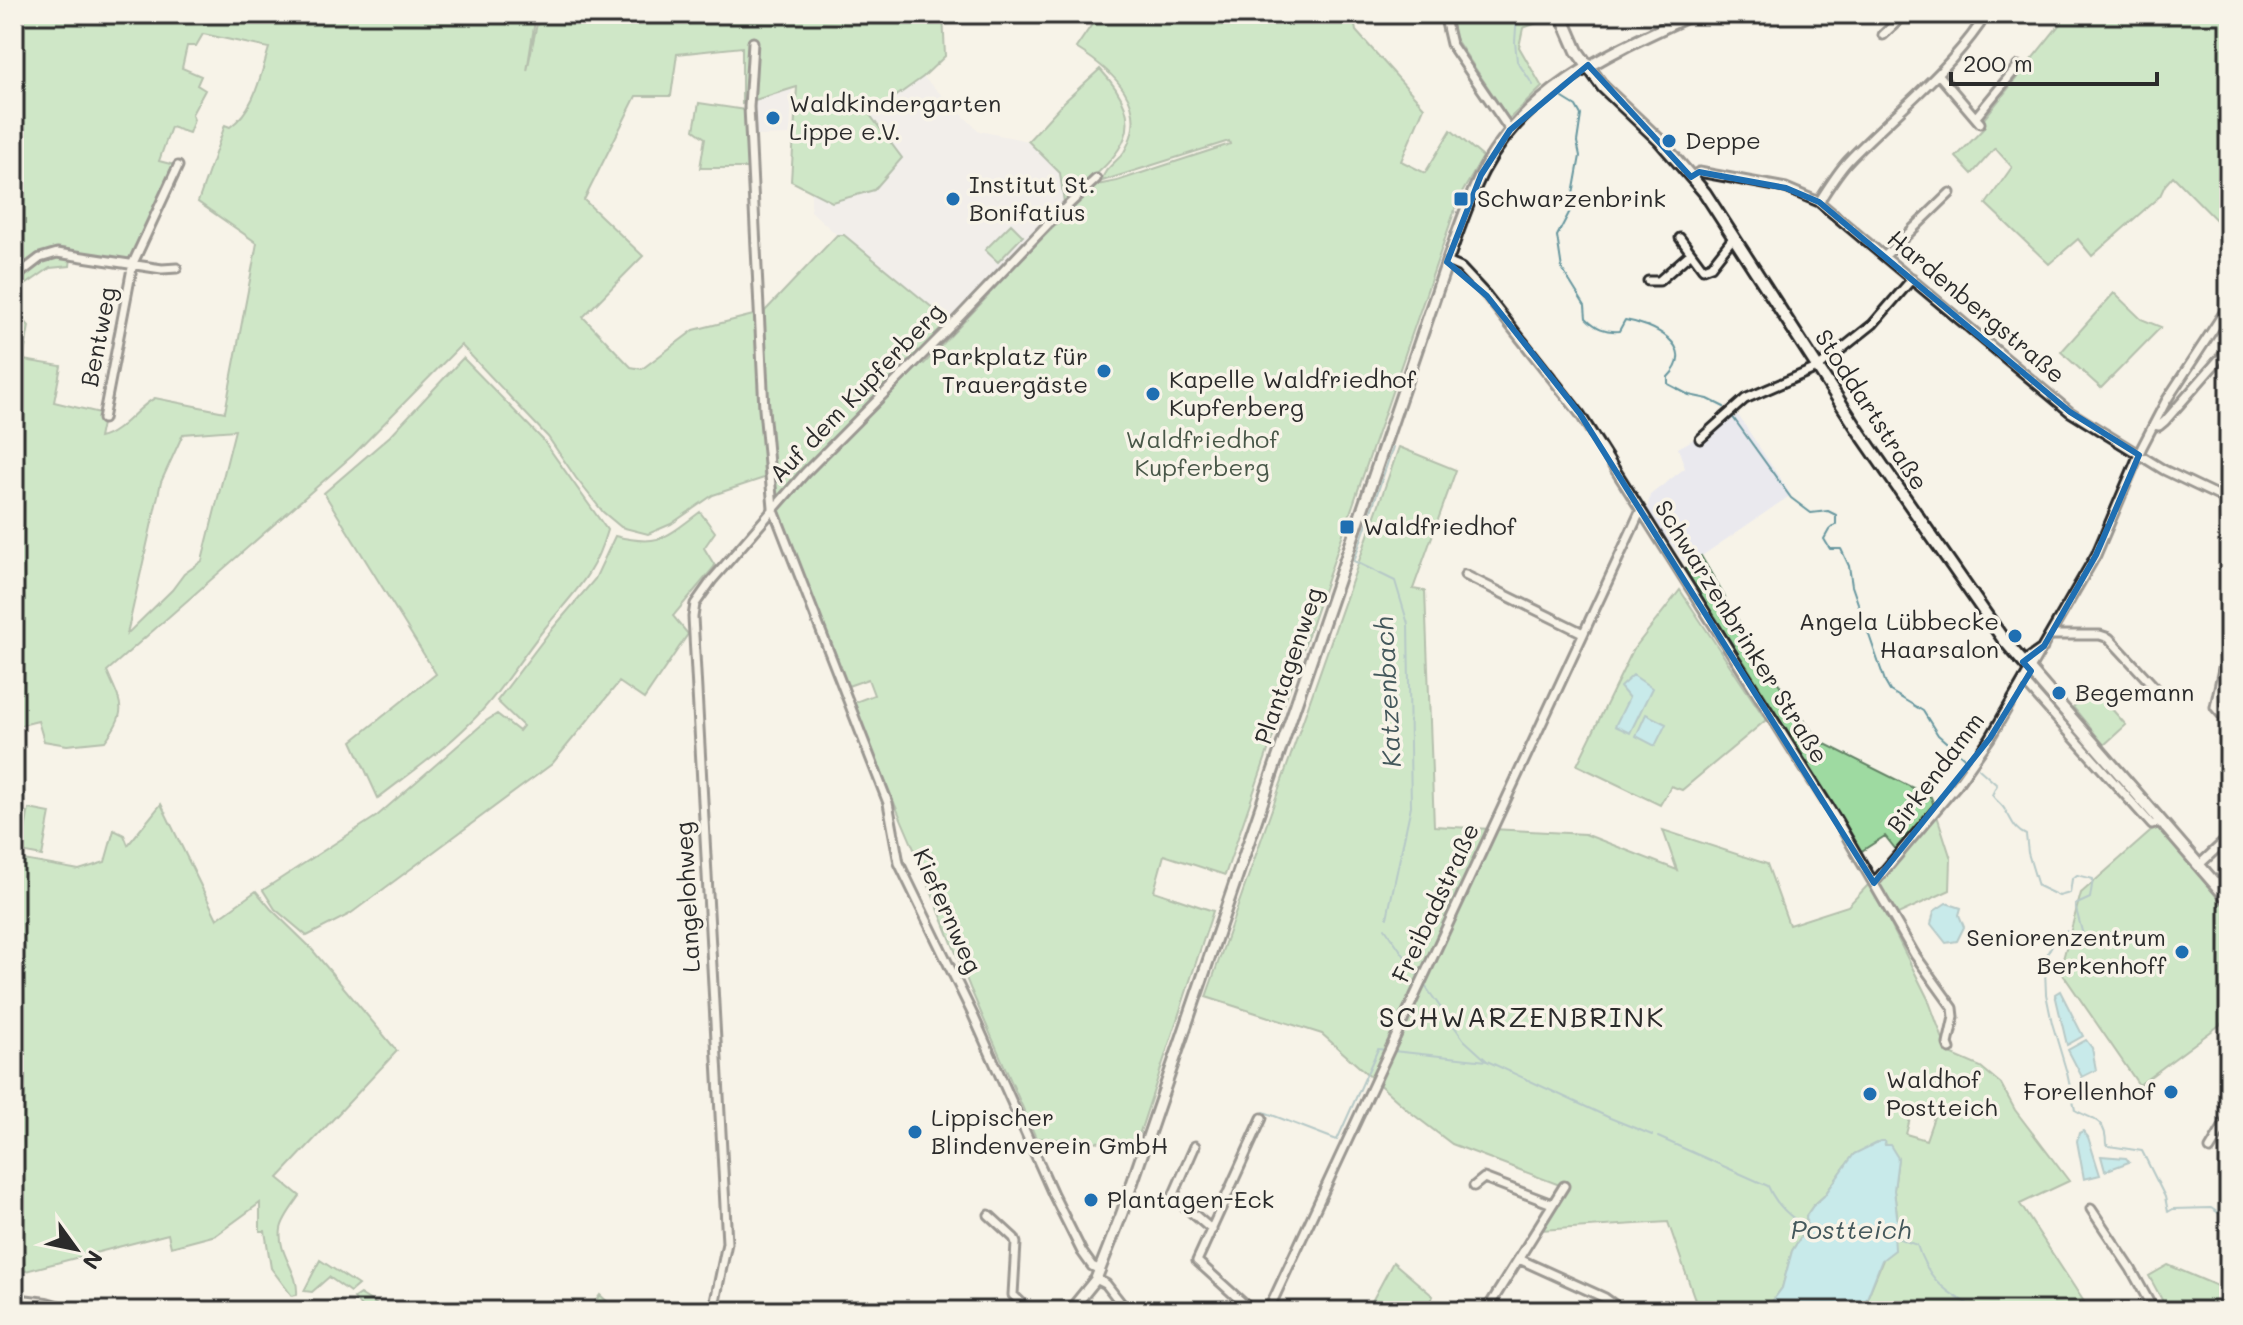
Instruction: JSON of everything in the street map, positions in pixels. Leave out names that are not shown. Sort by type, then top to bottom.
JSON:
[{"type":"main road","name":"Stoddartstraße","points":[[1561,14],[1566,32],[1603,87],[1652,133],[1705,193],[1965,587],[2027,666],[2229,900]]},
{"type":"main road","points":[[14,1300],[70,1311]]},
{"type":"street","points":[[1444,14],[1451,44],[1510,130]]},
{"type":"street","name":"Plantagenweg","points":[[1070,1311],[1098,1274],[1167,1084],[1447,262],[1481,175],[1510,130],[1539,100],[1588,65],[1694,14]]},
{"type":"street","points":[[1883,35],[1905,14]]},
{"type":"street","points":[[1819,202],[1846,163],[1939,75],[1980,24],[1973,14]]},
{"type":"street","name":"Auf dem Kupferberg","points":[[753,42],[749,107],[764,409],[773,508]]},
{"type":"street","points":[[1939,75],[1978,120],[2018,66]]},
{"type":"street","name":"Bentweg","points":[[103,419],[133,263],[178,166]]},
{"type":"street","name":"Hardenbergstraße","points":[[1691,177],[1699,172],[1786,188],[1819,202],[2070,412],[2189,483],[2229,501]]},
{"type":"street","name":"Auf dem Kupferberg","points":[[773,508],[1038,234],[1096,179]]},
{"type":"street","points":[[1885,256],[1950,193]]},
{"type":"street","points":[[1680,238],[1703,269],[1733,238]]},
{"type":"street","name":"Bentweg","points":[[14,278],[40,258],[57,253],[162,269],[177,268]]},
{"type":"street","points":[[1648,281],[1659,281],[1691,253]]},
{"type":"street","name":"Schwarzenbrinker Straße","points":[[1447,262],[1461,268],[1487,296],[1580,414],[1874,883],[1915,955],[1953,1008],[1950,1049]]},
{"type":"street","points":[[1700,439],[1745,399],[1819,367],[1873,324],[1912,279]]},
{"type":"street","points":[[2027,666],[2052,635],[2096,555],[2166,401],[2229,305]]},
{"type":"street","points":[[2154,425],[2159,426],[2165,421],[2229,348]]},
{"type":"street","name":"Kiefernweg","points":[[773,508],[888,803],[899,863],[1082,1252],[1127,1311]]},
{"type":"street","name":"Langelohweg","points":[[713,1311],[727,1243],[693,617],[695,604],[712,580],[773,508]]},
{"type":"street","name":"Freibadstraße","points":[[1268,1311],[1640,512]]},
{"type":"street","points":[[1465,575],[1583,633]]},
{"type":"street","points":[[2052,635],[2100,635],[2109,638],[2161,694]]},
{"type":"street","points":[[2229,651],[2215,707],[2229,723]]},
{"type":"street","name":"Birkendamm","points":[[1874,883],[1957,785],[2024,682],[2027,666]]},
{"type":"street","name":"Stoddartstraße","points":[[2024,682],[2152,825],[2160,822]]},
{"type":"street","points":[[2199,865],[2229,837]]},
{"type":"street","points":[[2210,1149],[2229,1117]]},
{"type":"street","points":[[1252,1311],[1197,1261],[1262,1118]]},
{"type":"street","points":[[1195,1146],[1173,1196],[1212,1230]]},
{"type":"street","points":[[1474,1186],[1484,1178],[1552,1204]]},
{"type":"street","points":[[1486,1311],[1564,1186]]},
{"type":"street","points":[[2091,1209],[2131,1269],[2154,1311]]},
{"type":"street","points":[[989,1215],[1014,1238],[1013,1295],[1030,1311]]},
{"type":"street","points":[[1519,1259],[1605,1298],[1623,1311]]},
{"type":"highlighted area","points":[[1588,65],[1691,177],[1699,172],[1786,188],[1819,202],[2070,412],[2139,455],[2096,555],[2044,646],[2023,662],[2031,671],[1990,738],[1874,883],[1580,414],[1487,296],[1447,262],[1481,175],[1510,130]]},
{"type":"shaded area","name":"Institut St. Bonifatius","points":[[923,77],[979,131],[1028,141],[1060,173],[1064,202],[1073,196],[949,321],[844,235],[837,235],[811,211],[811,189],[832,202],[874,190],[901,158],[870,115]]},
{"type":"shaded area","name":"Waldkindergarten Lippe e.V.","points":[[792,88],[790,135],[755,136],[754,101]]},
{"type":"shaded area","points":[[1738,415],[1791,495],[1687,566],[1647,511],[1650,495],[1685,468],[1678,448]]},
{"type":"green space","points":[[14,14],[536,14],[527,71],[539,14],[943,14],[945,56],[923,77],[870,115],[902,158],[874,190],[832,202],[791,181],[797,87],[742,104],[742,47],[677,54],[671,96],[636,96],[584,200],[643,256],[583,317],[631,367],[642,369],[694,330],[757,314],[764,478],[713,495],[671,524],[648,534],[621,527],[603,512],[548,437],[461,345],[353,455],[107,671],[119,699],[120,714],[105,741],[67,745],[44,741],[38,721],[14,727],[14,281],[47,260],[71,258],[70,266],[50,268],[24,286],[19,314],[29,326],[23,360],[61,366],[54,402],[104,414],[99,438],[121,426],[155,398],[225,412],[257,243],[198,202],[225,125],[230,127],[238,120],[251,102],[269,48],[203,34],[196,46],[187,46],[182,68],[201,76],[197,85],[205,90],[192,114],[194,120],[189,133],[171,127],[159,161],[178,166],[132,260],[58,250],[39,256],[14,274]],"holes":[[[235,430],[202,561],[184,574],[127,634],[161,482],[183,434]]]},
{"type":"green space","name":"Waldfriedhof Kupferberg","points":[[1099,14],[1353,14],[1356,31],[1424,107],[1401,161],[1425,173],[1451,130],[1483,157],[1459,198],[1225,875],[1164,855],[1154,891],[1213,911],[1136,1144],[1036,1138],[826,644],[774,498],[764,333],[765,311],[837,235],[844,235],[951,323],[914,356],[924,364],[989,295],[988,291],[1097,185],[1230,144],[1229,141],[1102,181],[1108,169],[1124,152],[1134,119],[1131,105],[1115,79],[1076,48]],"holes":[[[868,679],[874,695],[853,703],[848,686]]]},
{"type":"green space","points":[[1448,14],[1555,14],[1523,28],[1519,47],[1542,87],[1509,119],[1451,32]]},
{"type":"green space","points":[[2068,14],[2224,14],[2224,21],[2229,22],[2229,233],[2173,176],[2160,196],[2092,256],[2078,239],[2049,264],[1986,204],[2012,167],[1995,148],[1972,174],[1956,157],[1983,129],[1983,120]]},
{"type":"green space","points":[[1100,69],[1117,91],[1126,110],[1127,127],[1113,157],[1064,203],[1060,173],[1028,141]]},
{"type":"green space","points":[[699,103],[746,110],[749,168],[700,168],[705,138],[694,130]]},
{"type":"green space","points":[[1011,224],[1023,236],[998,262],[985,250]]},
{"type":"green space","points":[[2114,293],[2141,319],[2161,327],[2101,388],[2061,352]]},
{"type":"green space","points":[[463,358],[543,440],[607,530],[596,560],[582,583],[490,701],[447,744],[378,798],[352,741],[436,674],[324,493],[390,436]]},
{"type":"green space","points":[[1399,447],[1456,470],[1413,589],[1425,591],[1434,826],[1585,834],[1677,870],[1663,830],[1767,864],[1789,925],[1848,906],[1870,883],[1928,999],[1948,1053],[1981,1067],[2001,1084],[2015,1110],[2069,1181],[2020,1204],[2090,1311],[1862,1311],[1898,1223],[1894,1190],[1898,1158],[1884,1145],[1875,1145],[1854,1154],[1806,1216],[1807,1227],[1792,1251],[1782,1288],[1765,1311],[1699,1311],[1668,1222],[1541,1230],[1565,1187],[1452,1144],[1410,1112],[1322,1034],[1206,997]],"holes":[[[1912,1111],[1934,1117],[1926,1140],[1906,1134]]]},
{"type":"green space","points":[[700,512],[715,532],[704,548],[715,566],[673,616],[688,634],[644,699],[619,682],[552,764],[350,914],[307,936],[275,909],[263,890],[377,816],[486,721],[497,714],[519,731],[523,726],[497,701],[595,579],[615,536],[642,541],[661,538]]},
{"type":"green space","points":[[1701,556],[1756,651],[1819,741],[1931,797],[1951,859],[1950,890],[1896,915],[1875,880],[1897,851],[1885,836],[1860,852],[1684,569]]},
{"type":"green space","points":[[1680,590],[1766,720],[1682,790],[1671,786],[1660,805],[1577,765],[1633,650]]},
{"type":"green space","points":[[2094,689],[2126,725],[2104,745],[2073,707]]},
{"type":"green space","points":[[161,804],[217,919],[256,891],[309,946],[397,1051],[278,1178],[300,1196],[281,1229],[282,1246],[295,1278],[297,1295],[292,1296],[271,1268],[265,1231],[260,1231],[260,1203],[216,1235],[171,1247],[168,1234],[14,1274],[14,809],[26,813],[18,859],[79,870],[105,862],[114,830],[124,835],[128,845]]},
{"type":"green space","points":[[29,809],[50,813],[42,856],[21,852]]},
{"type":"green space","points":[[2157,826],[2229,910],[2229,1018],[2139,1085],[2060,970],[2081,893]]},
{"type":"green space","points":[[320,1260],[358,1285],[350,1292],[329,1277],[312,1292],[304,1291]]},
{"type":"green space","points":[[1393,1262],[1433,1296],[1427,1311],[1373,1311],[1370,1305]]},
{"type":"green space","points":[[2168,1265],[2229,1293],[2229,1311],[2168,1311],[2149,1276]]},
{"type":"green space","points":[[360,1294],[387,1311],[364,1311],[354,1298]]},
{"type":"green space","points":[[600,1295],[618,1311],[588,1311]]},
{"type":"water","points":[[1633,675],[1652,688],[1630,733],[1615,726],[1629,698],[1620,687]]},
{"type":"water","points":[[1646,714],[1666,724],[1655,746],[1636,736]]},
{"type":"water","points":[[1946,903],[1961,908],[1959,915],[1964,927],[1957,941],[1946,943],[1931,924],[1934,911]]},
{"type":"water","points":[[2060,991],[2083,1036],[2067,1045],[2055,994]]},
{"type":"water","points":[[2086,1040],[2092,1048],[2096,1070],[2082,1077],[2068,1050]]},
{"type":"water","points":[[2083,1131],[2088,1137],[2100,1175],[2084,1179],[2077,1141],[2079,1133]]},
{"type":"water","name":"Postteich","points":[[1880,1141],[1890,1145],[1898,1158],[1894,1190],[1898,1224],[1894,1232],[1895,1250],[1882,1260],[1862,1311],[1765,1311],[1782,1288],[1792,1251],[1807,1227],[1806,1216],[1854,1154]]},
{"type":"water","points":[[2101,1156],[2126,1158],[2129,1162],[2105,1171]]},
{"type":"waterway","points":[[1517,14],[1517,61],[1533,85]]},
{"type":"waterway","points":[[1563,98],[1576,106],[1581,115],[1577,142],[1580,156],[1570,211],[1557,236],[1562,269],[1585,306],[1586,318],[1597,327],[1609,331],[1619,331],[1625,320],[1659,332],[1675,346],[1678,356],[1668,384],[1724,407]]},
{"type":"waterway","points":[[1732,416],[1791,498],[1811,513],[1828,511],[1836,515],[1836,524],[1824,539],[1830,549],[1841,549],[1849,566],[1852,586],[1886,684],[1890,691],[1923,711],[1938,735],[1970,763]]},
{"type":"waterway","name":"Katzenbach","points":[[1387,918],[1411,806],[1408,624],[1395,581],[1354,561],[1393,447]]},
{"type":"waterway","points":[[1979,769],[1997,785],[1992,795],[2016,827],[2026,835],[2038,886],[2059,896],[2070,893],[2072,879],[2077,875],[2093,879],[2090,898],[2075,905],[2083,935],[2076,939],[2066,931],[2056,938],[2040,960],[2045,969],[2052,1023],[2075,1110],[2101,1124],[2109,1146],[2142,1151],[2165,1197],[2168,1212],[2173,1209],[2211,1208],[2223,1216],[2229,1243]]},
{"type":"waterway","name":"Katzenbach","points":[[1385,928],[1419,977]]},
{"type":"waterway","name":"Katzenbach","points":[[1425,986],[1464,1040],[1487,1061],[1652,1135]]},
{"type":"waterway","points":[[1264,1112],[1337,1140],[1378,1049],[1387,1050]]},
{"type":"waterway","points":[[1393,1051],[1487,1061]]},
{"type":"waterway","name":"Katzenbach","points":[[1658,1137],[1768,1186],[1784,1210],[1807,1227]]},
{"type":"waterway","name":"Katzenbach","points":[[1894,1237],[1917,1245],[1927,1268],[1941,1286],[1981,1311]]},
{"type":"place","name":"Waldkindergarten Lippe e.V.","points":[[773,118]]},
{"type":"place","name":"Deppe","points":[[1669,141]]},
{"type":"place","name":"Institut St. Bonifatius","points":[[953,199]]},
{"type":"place","name":"Schwarzenbrink","points":[[1461,199]]},
{"type":"place","name":"Parkplatz für Trauergäste","points":[[1104,371]]},
{"type":"place","name":"Kapelle Waldfriedhof Kupferberg","points":[[1153,394]]},
{"type":"place","name":"Waldfriedhof","points":[[1347,527]]},
{"type":"place","name":"Angela Lübbecke Haarsalon","points":[[2015,636]]},
{"type":"place","name":"Begemann","points":[[2059,693]]},
{"type":"place","name":"Seniorenzentrum Berkenhoff","points":[[2182,952]]},
{"type":"place","name":"Forellenhof","points":[[2171,1092]]},
{"type":"place","name":"Waldhof Postteich","points":[[1870,1094]]},
{"type":"place","name":"Lippischer Blindenverein GmbH","points":[[915,1132]]},
{"type":"place","name":"Plantagen-Eck","points":[[1091,1200]]},
{"type":"district","name":"SCHWARZENBRINK","points":[[1522,1017]]}]
